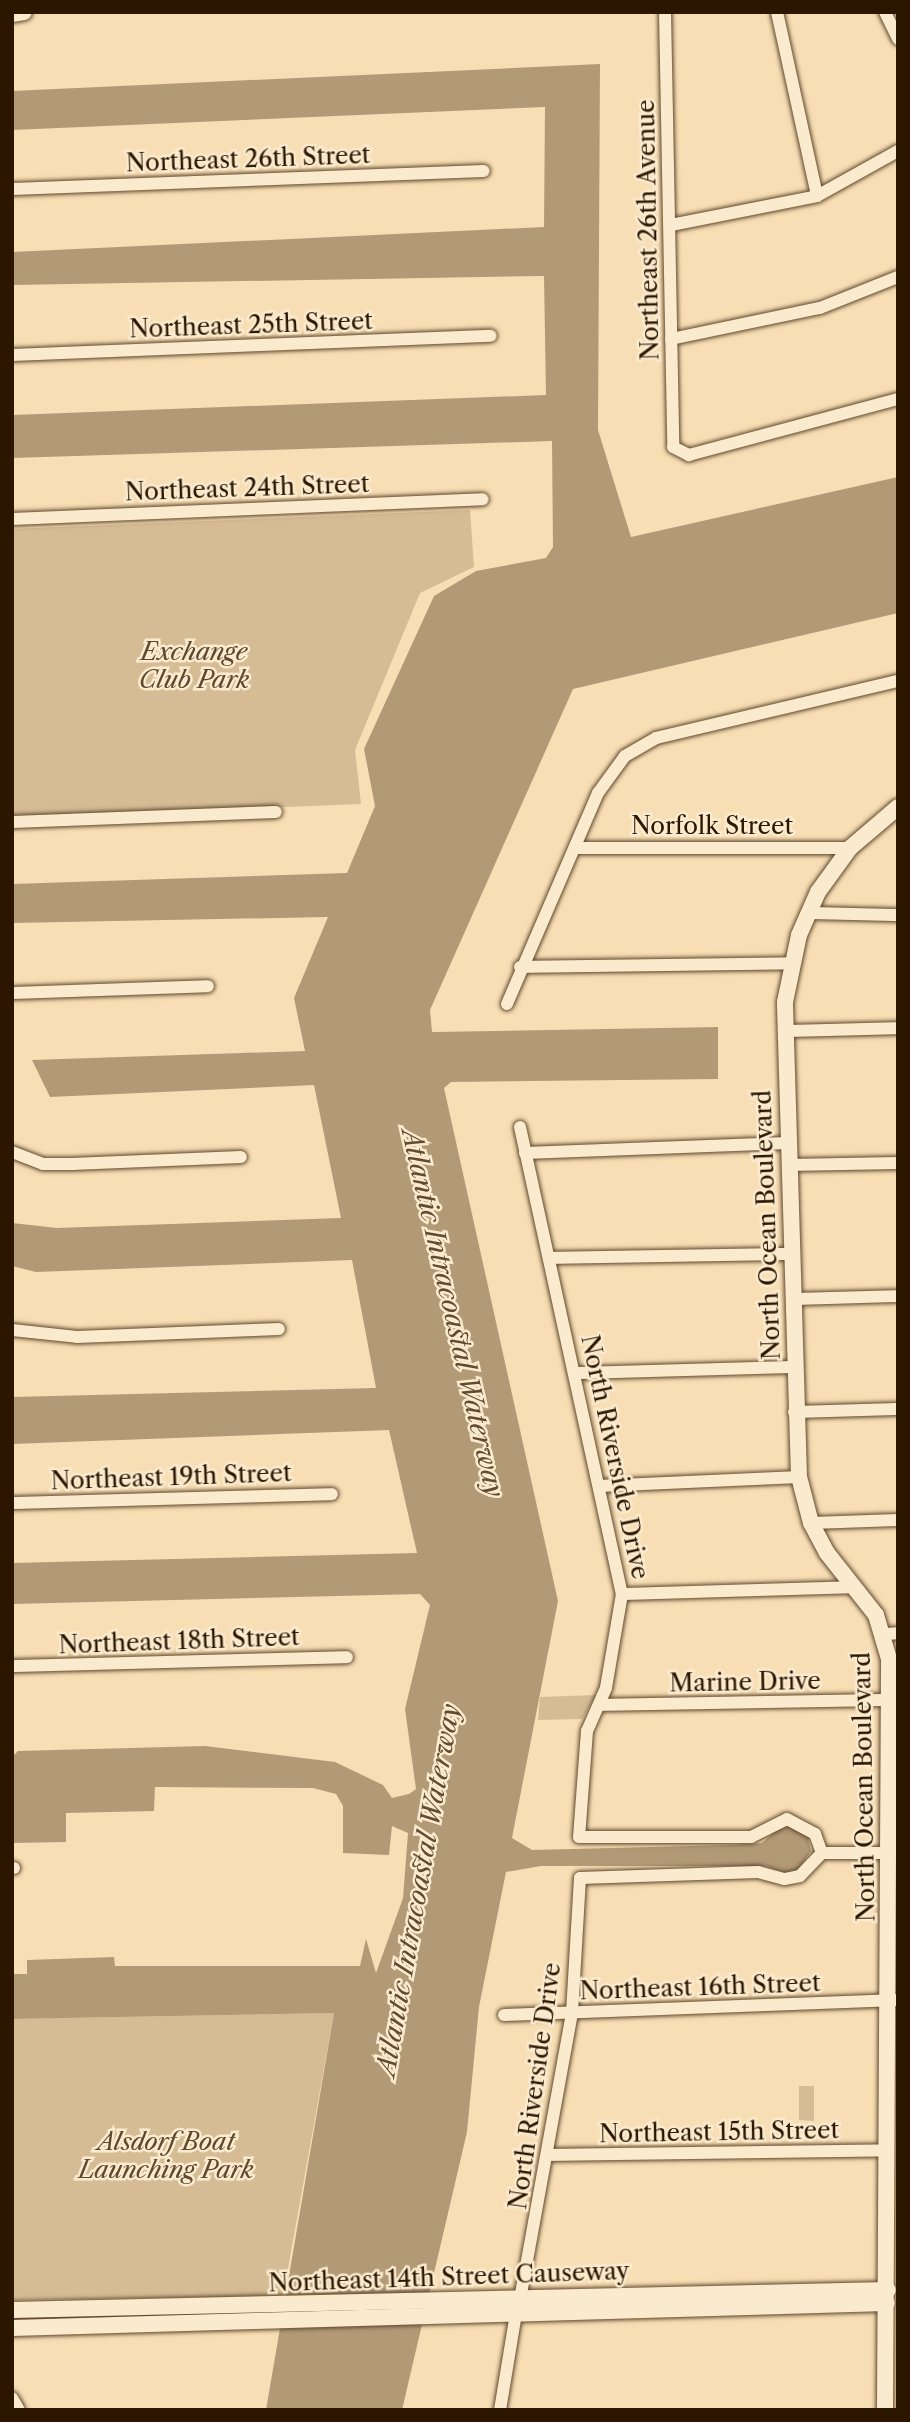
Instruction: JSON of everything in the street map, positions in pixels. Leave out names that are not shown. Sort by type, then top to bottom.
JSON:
[{"type":"main road","points":[[12,14],[24,12]]},
{"type":"main road","name":"North Ocean Boulevard","points":[[885,2410],[893,2000],[889,1853],[891,1634],[853,1587],[811,1522],[799,1477],[794,1412],[785,1031],[791,963],[807,913],[850,848],[898,807]]},
{"type":"main road","name":"Northeast 14th Street Causeway","points":[[12,2328],[274,2314],[888,2297]]},
{"type":"main road","name":"Northeast 14th Street Causeway","points":[[13,2309],[274,2314]]},
{"type":"street","name":"Northeast 26th Avenue","points":[[665,12],[673,447],[689,456],[898,398]]},
{"type":"street","points":[[777,12],[817,195]]},
{"type":"street","points":[[885,12],[898,38]]},
{"type":"street","points":[[671,225],[817,195],[898,152]]},
{"type":"street","name":"Northeast 26th Street","points":[[12,189],[484,171]]},
{"type":"street","points":[[671,339],[821,308],[898,277]]},
{"type":"street","name":"Northeast 25th Street","points":[[12,355],[491,336]]},
{"type":"street","name":"Northeast 24th Street","points":[[12,519],[483,499]]},
{"type":"street","points":[[507,1004],[520,967],[611,771],[640,746],[898,681]]},
{"type":"street","points":[[12,822],[276,812]]},
{"type":"street","name":"Norfolk Street","points":[[575,848],[850,848]]},
{"type":"street","points":[[807,913],[898,915]]},
{"type":"street","points":[[520,967],[791,963]]},
{"type":"street","points":[[12,993],[208,986]]},
{"type":"street","points":[[785,1031],[898,1028]]},
{"type":"street","name":"North Riverside Drive","points":[[500,2410],[518,2306],[550,2155],[572,2013],[580,1878],[758,1872],[784,1879],[800,1877],[822,1853],[815,1834],[787,1819],[751,1837],[579,1837],[587,1731],[600,1705],[622,1594],[577,1373],[520,1127]]},
{"type":"street","points":[[525,1153],[788,1143]]},
{"type":"street","points":[[12,1152],[43,1164],[241,1157]]},
{"type":"street","points":[[788,1165],[898,1163]]},
{"type":"street","points":[[550,1258],[791,1254]]},
{"type":"street","points":[[792,1299],[898,1296]]},
{"type":"street","points":[[12,1331],[77,1337],[279,1329]]},
{"type":"street","points":[[577,1373],[794,1367]]},
{"type":"street","points":[[794,1412],[898,1409]]},
{"type":"street","points":[[599,1486],[799,1477]]},
{"type":"street","name":"Northeast 19th Street","points":[[12,1503],[332,1494]]},
{"type":"street","points":[[811,1522],[898,1520]]},
{"type":"street","points":[[622,1594],[853,1587]]},
{"type":"street","name":"Northeast 18th Street","points":[[12,1666],[347,1657]]},
{"type":"street","name":"Marine Drive","points":[[600,1705],[890,1700]]},
{"type":"street","points":[[822,1853],[889,1853]]},
{"type":"street","name":"Northeast 16th Street","points":[[504,2015],[893,2000]]},
{"type":"street","name":"Northeast 15th Street","points":[[550,2155],[888,2150]]},
{"type":"street","points":[[12,2328],[13,2309]]},
{"type":"street","points":[[12,2398],[19,2410]]},
{"type":"green space","name":"Exchange Club Park","points":[[470,510],[474,567],[420,593],[355,750],[361,804],[12,818],[12,529]]},
{"type":"green space","points":[[596,1695],[582,1719],[538,1720],[540,1697]]},
{"type":"green space","name":"Alsdorf Boat Launching Park","points":[[334,2013],[283,2296],[12,2300],[12,2019]]},
{"type":"green space","points":[[799,2086],[814,2086],[814,2121],[799,2120]]},
{"type":"water","name":"Atlantic Intracoastal Waterway","points":[[600,64],[598,430],[631,537],[898,477],[898,613],[573,689],[430,1010],[432,1032],[718,1027],[718,1079],[451,1082],[444,1088],[558,1601],[512,1838],[532,1850],[732,1845],[762,1843],[779,1828],[794,1826],[807,1834],[811,1851],[798,1870],[786,1873],[765,1866],[541,1866],[506,1872],[479,2007],[467,2132],[402,2410],[266,2410],[334,2013],[12,2019],[12,1974],[27,1974],[27,1960],[114,1957],[115,1966],[360,1966],[366,1939],[376,1973],[403,1898],[408,1833],[392,1826],[389,1855],[343,1853],[343,1806],[336,1794],[313,1788],[155,1787],[154,1811],[66,1813],[66,1842],[12,1843],[12,1757],[18,1751],[205,1746],[335,1762],[383,1785],[392,1798],[409,1794],[416,1789],[405,1709],[430,1605],[420,1594],[12,1604],[12,1563],[417,1553],[389,1430],[12,1444],[12,1397],[376,1388],[352,1260],[36,1272],[12,1266],[12,1223],[57,1228],[341,1218],[314,1085],[50,1097],[32,1060],[305,1051],[294,998],[328,917],[12,923],[12,884],[347,873],[375,806],[364,749],[434,596],[476,571],[546,558],[553,547],[552,441],[12,458],[12,415],[546,395],[544,276],[12,285],[12,252],[544,227],[545,107],[12,130],[12,91]]}]
